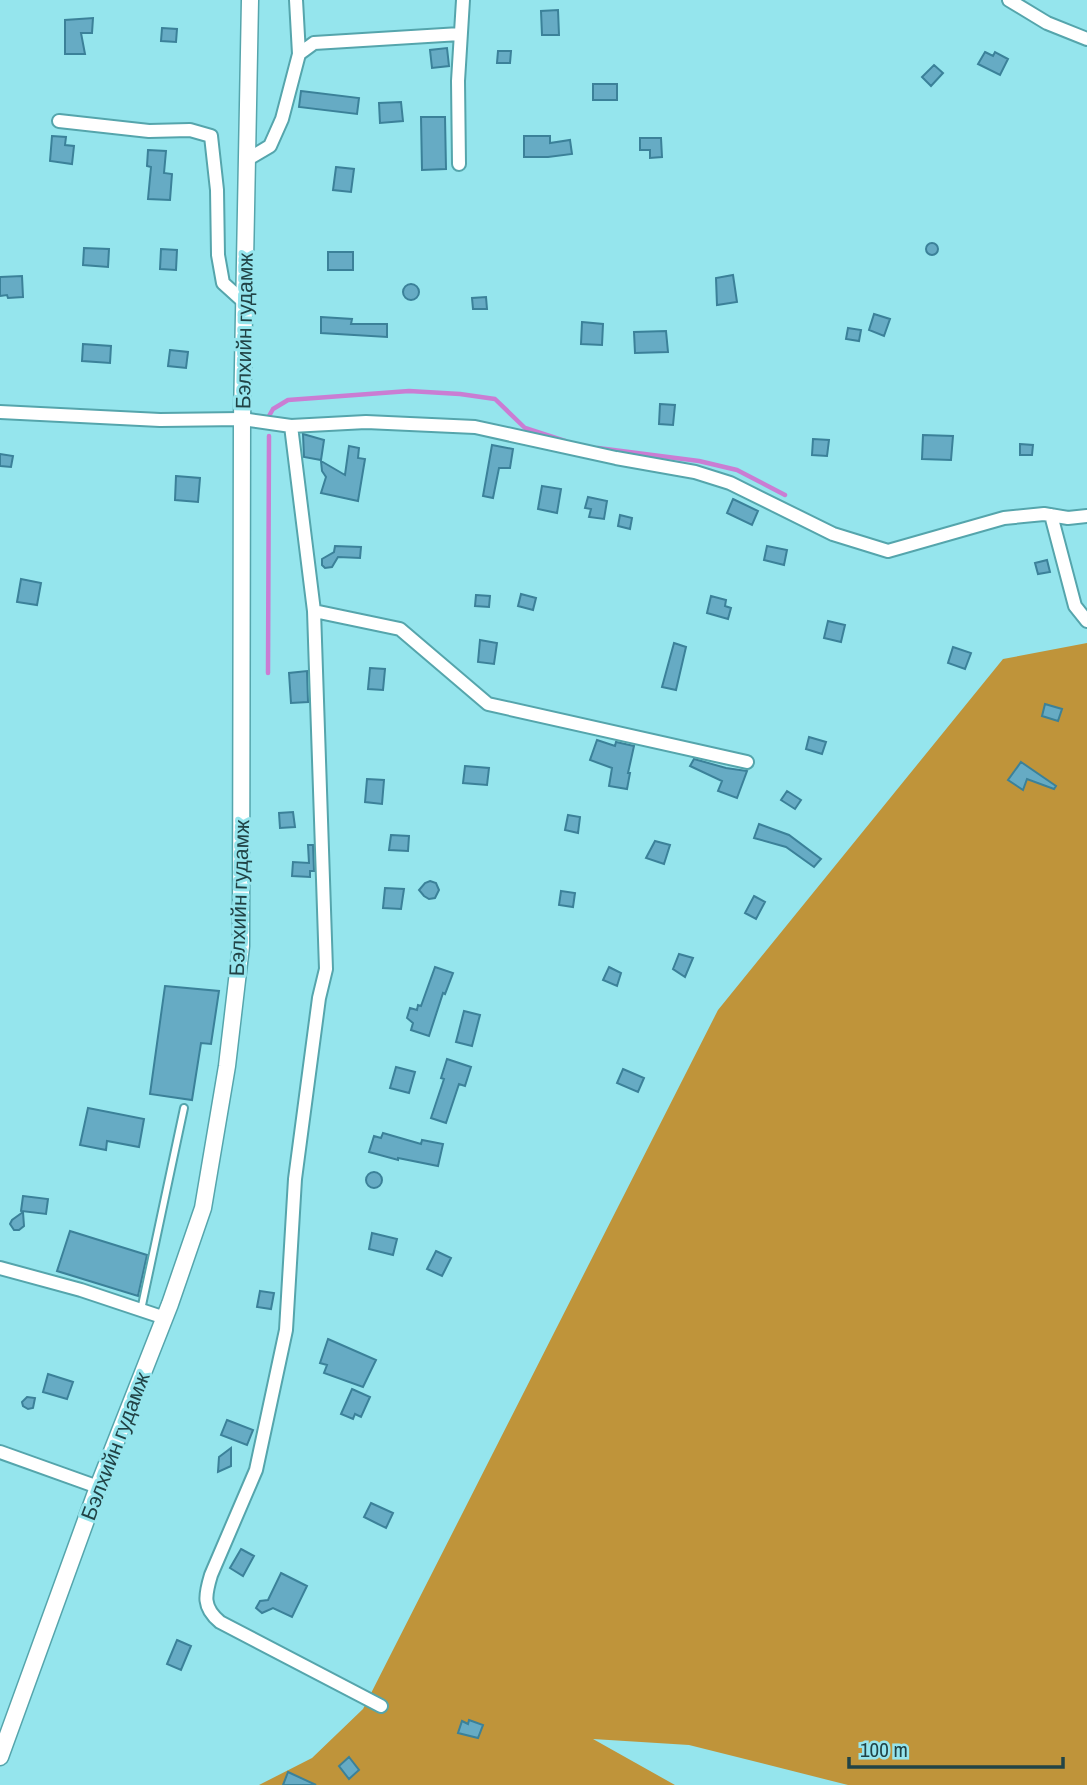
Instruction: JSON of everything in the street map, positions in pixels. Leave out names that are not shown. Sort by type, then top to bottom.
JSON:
[{"type":"main road","name":"Бэлхийн гудамж","points":[[0,1757],[98,1487],[165,1318],[203,1208],[227,1066],[241,946],[242,419],[250,0]]},
{"type":"street","points":[[248,159],[270,146],[282,119],[299,54],[296,0]]},
{"type":"street","points":[[459,164],[460,34],[463,0]]},
{"type":"street","points":[[1009,0],[1047,23],[1087,38]]},
{"type":"street","points":[[299,54],[314,43],[460,34]]},
{"type":"street","points":[[59,121],[149,131],[190,130],[211,136],[217,190],[218,256],[223,283],[244,302]]},
{"type":"street","points":[[0,412],[94,418],[242,419],[291,426],[366,422],[475,427],[603,456],[695,472],[730,483],[833,534],[888,551],[1004,518],[1087,516]]},
{"type":"street","points":[[291,426],[314,611],[326,958],[295,1179],[286,1330],[256,1470],[206,1592],[211,1614],[220,1622],[381,1706]]},
{"type":"street","points":[[1051,515],[1075,606],[1087,621]]},
{"type":"street","points":[[314,611],[400,629],[488,704],[747,762]]},
{"type":"street","points":[[0,1268],[81,1290],[165,1318]]},
{"type":"street","points":[[0,1452],[98,1487]]},
{"type":"lane","points":[[141,1310],[184,1108]]},
{"type":"shaded area","points":[[1087,643],[1087,1785],[848,1785],[689,1745],[593,1739],[675,1785],[259,1785],[312,1758],[363,1709],[718,1010],[1003,659]]},
{"type":"building","points":[[558,10],[559,35],[542,35],[541,11]]},
{"type":"building","points":[[93,18],[92,33],[81,33],[85,54],[65,54],[65,20]]},
{"type":"building","points":[[162,28],[177,29],[176,42],[161,41]]},
{"type":"building","points":[[447,48],[449,66],[432,68],[430,50]]},
{"type":"building","points":[[498,51],[511,51],[510,63],[497,63]]},
{"type":"building","points":[[985,52],[993,56],[995,52],[1008,59],[1000,75],[978,64]]},
{"type":"building","points":[[934,65],[943,73],[931,86],[922,77]]},
{"type":"building","points":[[593,84],[617,84],[617,100],[593,100]]},
{"type":"building","points":[[301,91],[359,98],[357,114],[299,107]]},
{"type":"building","points":[[401,102],[403,121],[380,123],[379,103]]},
{"type":"building","points":[[421,117],[445,117],[446,169],[422,170]]},
{"type":"building","points":[[52,136],[66,137],[65,145],[74,146],[72,164],[50,161]]},
{"type":"building","points":[[524,136],[550,136],[550,143],[570,140],[572,154],[524,157]]},
{"type":"building","points":[[640,138],[661,138],[662,157],[650,158],[650,150],[640,150]]},
{"type":"building","points":[[148,150],[166,151],[164,173],[172,174],[170,200],[148,199],[151,167],[147,166]]},
{"type":"building","points":[[336,167],[354,169],[351,192],[333,190]]},
{"type":"building","points":[[932,243],[938,249],[932,255],[926,249]]},
{"type":"building","points":[[84,248],[109,249],[108,267],[83,265]]},
{"type":"building","points":[[161,249],[177,250],[176,270],[160,269]]},
{"type":"building","points":[[328,252],[353,252],[353,270],[328,270]]},
{"type":"building","points":[[733,275],[737,302],[717,305],[716,278]]},
{"type":"building","points":[[22,276],[23,297],[0,296],[0,277]]},
{"type":"building","points":[[408,284],[414,284],[419,292],[417,298],[408,300],[403,295],[403,289]]},
{"type":"building","points":[[486,297],[487,309],[473,309],[472,298]]},
{"type":"building","points":[[874,314],[890,319],[884,336],[869,330]]},
{"type":"building","points":[[321,317],[352,319],[351,324],[387,324],[387,337],[321,333]]},
{"type":"building","points":[[582,322],[603,324],[602,345],[581,344]]},
{"type":"building","points":[[848,328],[861,330],[859,341],[846,339]]},
{"type":"building","points":[[666,331],[668,352],[635,353],[634,332]]},
{"type":"building","points":[[83,344],[111,346],[110,363],[82,361]]},
{"type":"building","points":[[170,350],[188,352],[186,368],[168,366]]},
{"type":"building","points":[[660,404],[675,405],[673,425],[659,424]]},
{"type":"building","points":[[303,434],[324,440],[321,460],[304,457]]},
{"type":"building","points":[[923,435],[953,436],[951,460],[922,459]]},
{"type":"building","points":[[813,439],[829,440],[827,456],[812,455]]},
{"type":"building","points":[[1020,444],[1033,445],[1032,455],[1020,455]]},
{"type":"building","points":[[492,445],[513,449],[510,468],[499,468],[493,498],[483,496]]},
{"type":"building","points":[[349,446],[359,448],[358,458],[365,459],[358,501],[321,493],[326,477],[321,461],[345,475]]},
{"type":"building","points":[[0,454],[13,456],[11,467],[0,466]]},
{"type":"building","points":[[176,476],[200,478],[198,502],[175,500]]},
{"type":"building","points":[[542,486],[561,489],[557,513],[538,509]]},
{"type":"building","points":[[588,497],[607,501],[604,519],[589,517],[591,509],[585,508]]},
{"type":"building","points":[[733,499],[758,511],[752,525],[727,513]]},
{"type":"building","points":[[620,515],[632,518],[630,529],[618,526]]},
{"type":"building","points":[[335,546],[361,547],[360,558],[338,557],[332,567],[325,568],[322,559],[334,552]]},
{"type":"building","points":[[767,546],[787,550],[784,565],[764,560]]},
{"type":"building","points":[[1047,560],[1050,572],[1038,574],[1035,563]]},
{"type":"building","points":[[21,579],[41,583],[37,605],[17,602]]},
{"type":"building","points":[[521,594],[536,598],[533,610],[518,606]]},
{"type":"building","points":[[476,595],[490,596],[489,607],[475,606]]},
{"type":"building","points":[[711,596],[726,600],[725,606],[731,608],[728,619],[707,613]]},
{"type":"building","points":[[828,621],[845,625],[841,642],[824,638]]},
{"type":"building","points":[[480,640],[497,643],[494,664],[478,662]]},
{"type":"building","points":[[674,643],[686,647],[676,690],[662,687]]},
{"type":"building","points":[[953,647],[971,653],[965,669],[948,663]]},
{"type":"building","points":[[370,668],[385,669],[383,690],[368,689]]},
{"type":"building","points":[[307,671],[308,702],[291,703],[289,673]]},
{"type":"building","points":[[1045,704],[1062,709],[1058,721],[1042,716]]},
{"type":"building","points":[[809,737],[826,742],[822,754],[806,749]]},
{"type":"building","points":[[597,740],[615,746],[616,742],[634,746],[627,789],[609,786],[612,768],[590,760]]},
{"type":"building","points":[[694,759],[747,771],[737,798],[718,791],[722,781],[690,766]]},
{"type":"building","points":[[1021,762],[1056,786],[1054,789],[1027,779],[1023,790],[1008,780]]},
{"type":"building","points":[[465,766],[489,768],[487,785],[463,783]]},
{"type":"building","points":[[367,779],[384,780],[382,804],[365,802]]},
{"type":"building","points":[[787,791],[801,800],[795,809],[781,800]]},
{"type":"building","points":[[293,812],[295,827],[280,828],[279,813]]},
{"type":"building","points":[[568,815],[580,817],[578,833],[565,830]]},
{"type":"building","points":[[759,824],[789,835],[821,859],[814,867],[786,847],[754,838]]},
{"type":"building","points":[[391,835],[409,836],[408,851],[389,850]]},
{"type":"building","points":[[655,841],[670,845],[664,864],[646,858]]},
{"type":"building","points":[[308,845],[313,845],[314,871],[310,871],[310,877],[292,876],[293,862],[309,863]]},
{"type":"building","points":[[430,881],[436,883],[439,890],[435,898],[429,899],[419,890]]},
{"type":"building","points":[[385,888],[404,889],[401,909],[383,908]]},
{"type":"building","points":[[561,891],[575,893],[573,907],[559,905]]},
{"type":"building","points":[[754,896],[765,902],[756,919],[745,913]]},
{"type":"building","points":[[679,954],[693,958],[685,977],[673,969]]},
{"type":"building","points":[[435,967],[453,973],[445,994],[443,993],[429,1036],[411,1030],[413,1023],[407,1018],[410,1008],[417,1010],[418,1005],[421,1006]]},
{"type":"building","points":[[609,967],[621,973],[617,986],[603,980]]},
{"type":"building","points":[[165,986],[219,991],[211,1044],[201,1043],[192,1100],[150,1094]]},
{"type":"building","points":[[464,1011],[480,1015],[472,1046],[456,1042]]},
{"type":"building","points":[[447,1059],[471,1067],[465,1086],[459,1084],[446,1123],[431,1118],[444,1079],[441,1078]]},
{"type":"building","points":[[396,1067],[415,1072],[409,1093],[390,1088]]},
{"type":"building","points":[[623,1069],[644,1078],[638,1092],[617,1083]]},
{"type":"building","points":[[88,1108],[144,1119],[139,1147],[107,1141],[106,1150],[80,1145]]},
{"type":"building","points":[[383,1133],[421,1144],[422,1140],[443,1144],[438,1166],[369,1152],[374,1136],[381,1138]]},
{"type":"building","points":[[374,1172],[380,1174],[380,1186],[374,1188],[368,1186],[366,1180],[368,1174]]},
{"type":"building","points":[[23,1196],[48,1199],[46,1214],[21,1211]]},
{"type":"building","points":[[23,1212],[24,1226],[14,1230],[10,1224],[12,1220]]},
{"type":"building","points":[[70,1231],[147,1255],[138,1296],[57,1271]]},
{"type":"building","points":[[372,1233],[397,1239],[393,1255],[369,1249]]},
{"type":"building","points":[[436,1251],[451,1258],[442,1276],[427,1269]]},
{"type":"building","points":[[260,1291],[274,1293],[271,1309],[257,1307]]},
{"type":"building","points":[[328,1339],[376,1360],[363,1387],[324,1373],[327,1365],[320,1363]]},
{"type":"building","points":[[48,1374],[73,1382],[67,1399],[43,1392]]},
{"type":"building","points":[[352,1389],[370,1397],[361,1417],[355,1414],[353,1419],[341,1414]]},
{"type":"building","points":[[27,1397],[35,1398],[33,1408],[23,1406],[22,1402]]},
{"type":"building","points":[[227,1420],[253,1430],[247,1445],[221,1435]]},
{"type":"building","points":[[231,1448],[231,1466],[218,1472],[219,1457]]},
{"type":"building","points":[[371,1503],[393,1513],[386,1528],[364,1517]]},
{"type":"building","points":[[241,1549],[254,1556],[243,1576],[230,1568]]},
{"type":"building","points":[[281,1573],[307,1586],[292,1617],[273,1608],[262,1613],[256,1608],[260,1601],[268,1600]]},
{"type":"building","points":[[177,1640],[191,1646],[181,1670],[167,1664]]},
{"type":"building","points":[[469,1720],[483,1725],[478,1738],[458,1733],[462,1721],[468,1724]]},
{"type":"building","points":[[349,1757],[359,1770],[349,1779],[339,1766]]},
{"type":"building","points":[[288,1772],[316,1785],[283,1785]]},
{"type":"waterway","points":[[269,416],[273,409],[288,400],[409,391],[460,394],[495,399],[525,428],[565,441]]},
{"type":"waterway","points":[[268,673],[269,436]]},
{"type":"waterway","points":[[598,448],[699,461],[737,470],[785,495]]}]
